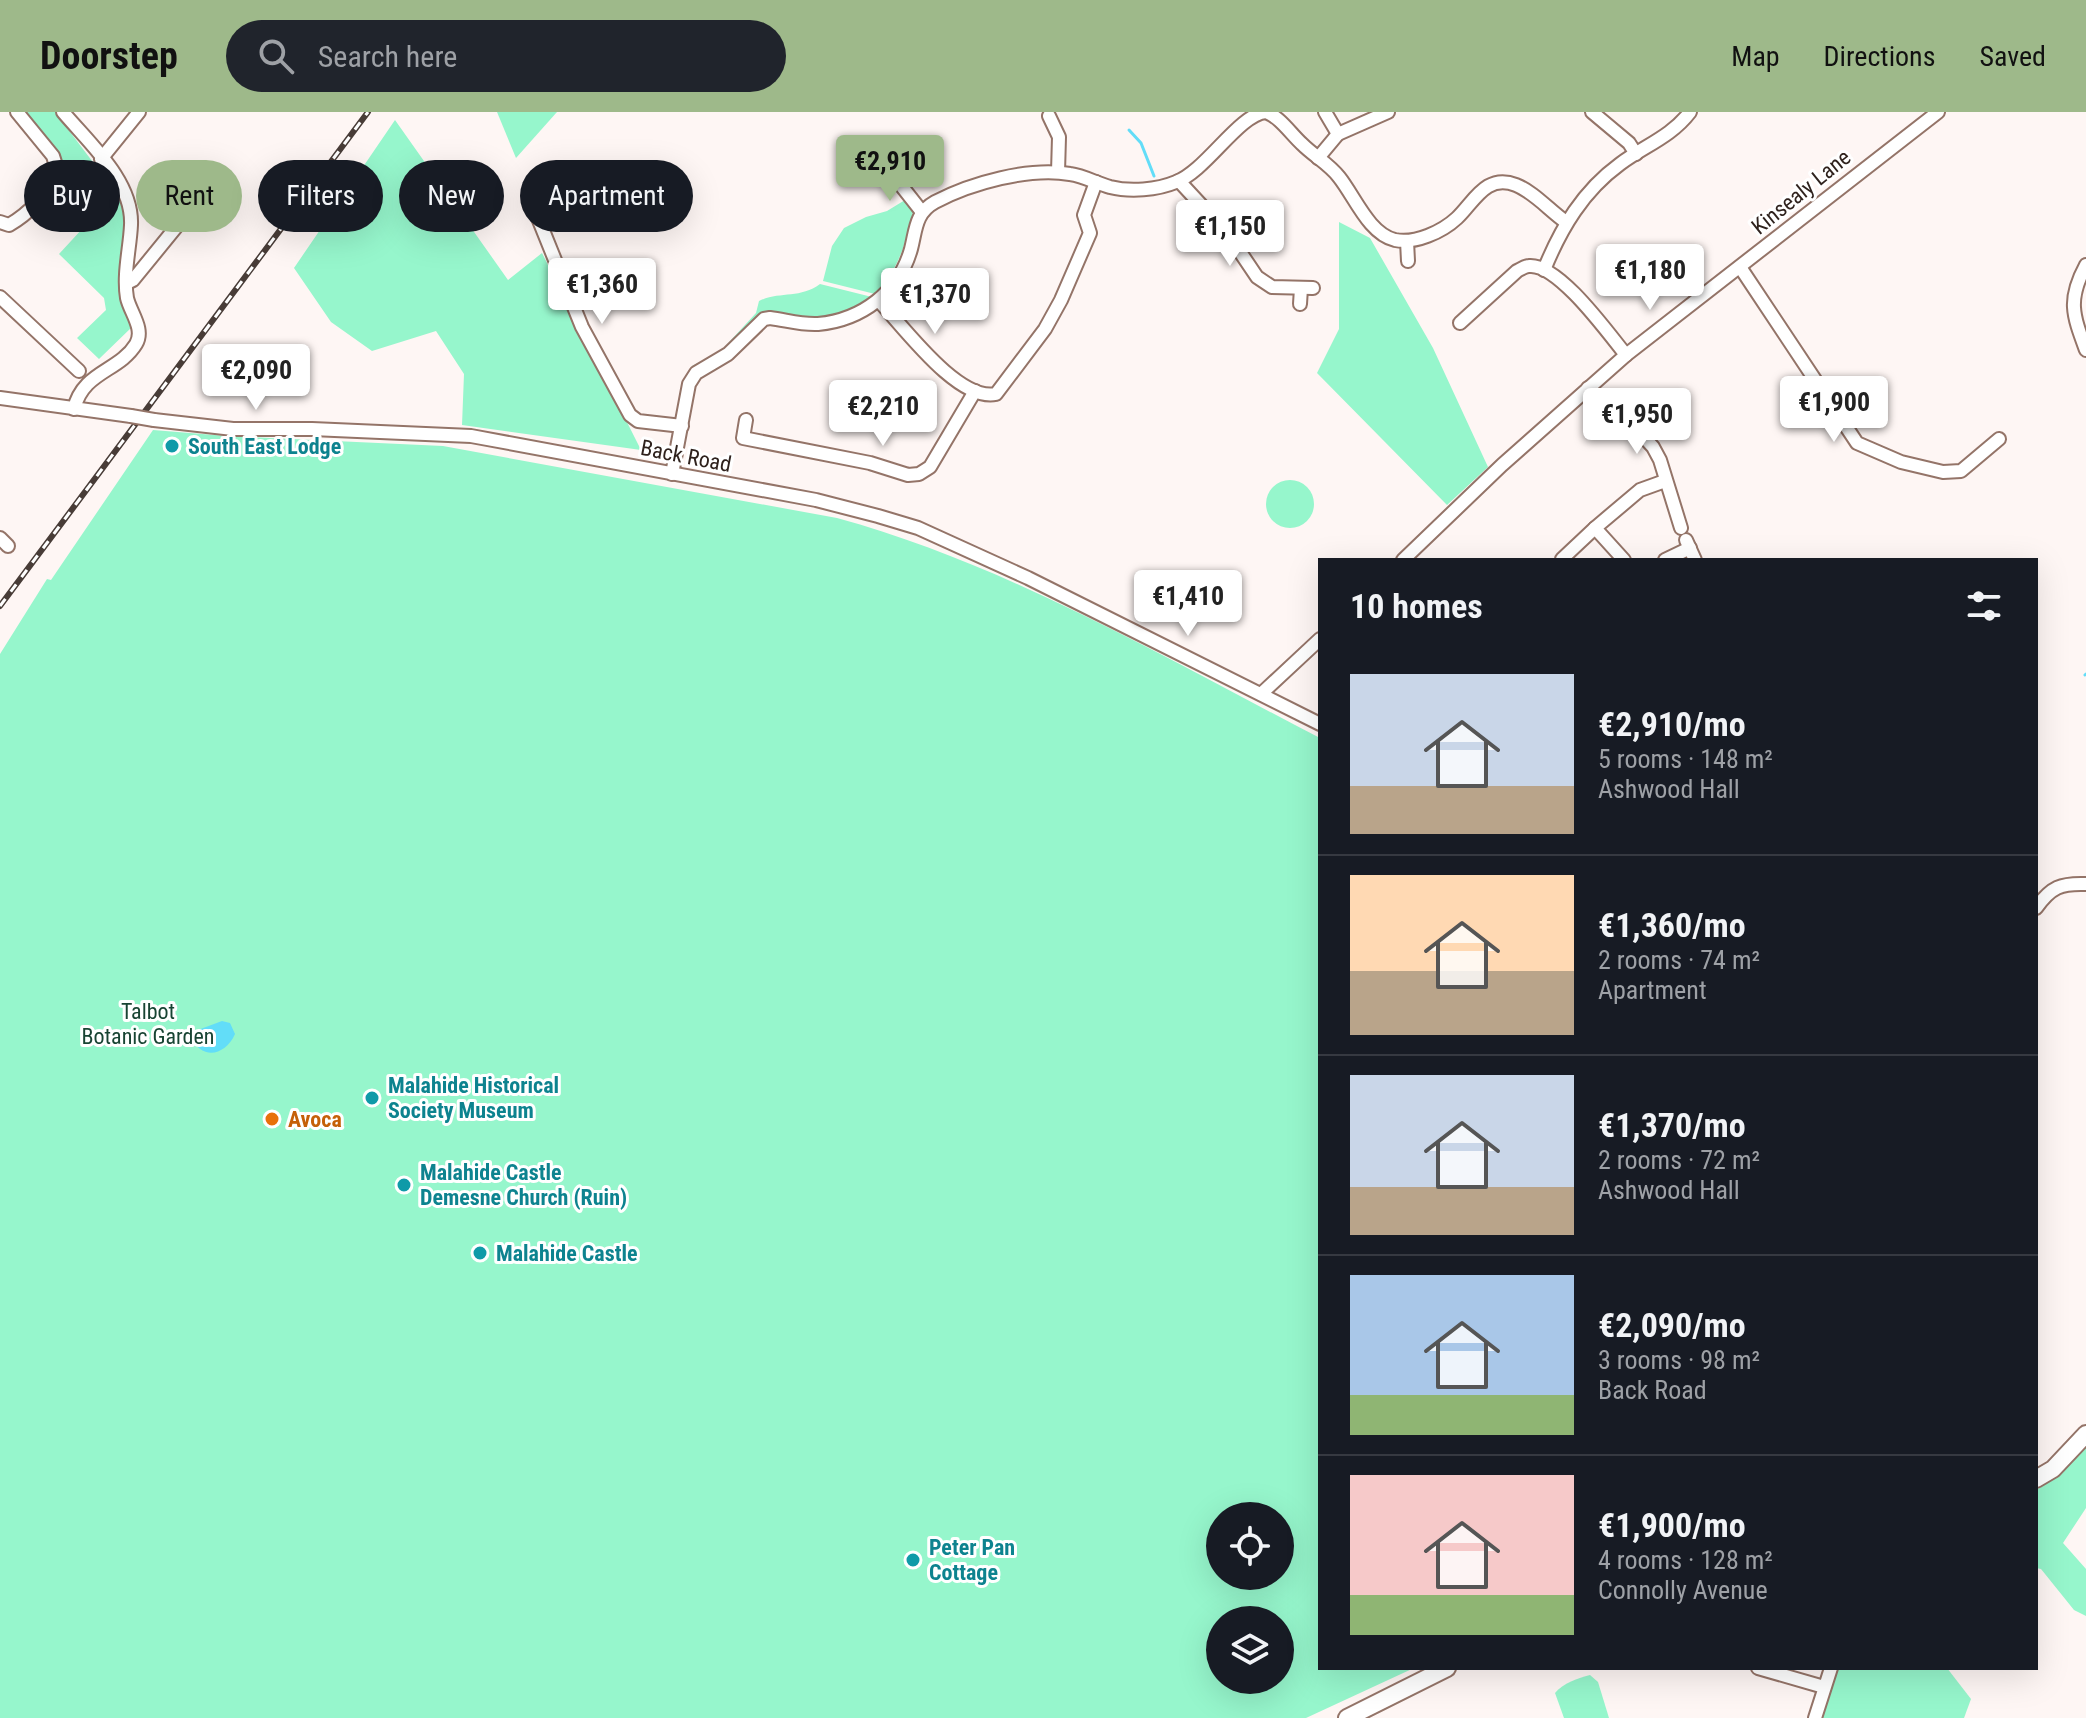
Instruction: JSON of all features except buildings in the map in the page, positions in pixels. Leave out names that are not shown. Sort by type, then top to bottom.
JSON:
[{"type":"main road","points":[[2038,1478],[2053,1469],[2086,1434]]},
{"type":"main road","points":[[1347,1718],[1443,1670]]},
{"type":"street","points":[[0,222],[9,225],[20,219],[50,187],[58,172],[53,156],[17,112]]},
{"type":"street","points":[[63,112],[122,187],[130,204],[127,297],[139,331],[137,343],[81,390],[74,409]]},
{"type":"street","points":[[101,159],[139,112]]},
{"type":"street","points":[[672,474],[692,377],[728,354],[759,322],[770,318],[804,324],[833,322],[854,316],[879,301],[906,264],[915,226],[922,212],[934,203],[1003,177],[1058,172],[1085,177],[1115,188],[1132,189],[1179,181],[1221,147],[1250,117],[1263,112],[1276,117],[1336,173],[1377,231],[1387,238],[1407,241],[1428,235],[1455,221],[1482,188],[1492,184],[1516,185],[1566,222]]},
{"type":"street","points":[[1325,112],[1338,134]]},
{"type":"street","points":[[1318,158],[1338,134],[1388,112]]},
{"type":"street","points":[[1592,112],[1629,143],[1636,154]]},
{"type":"street","points":[[1544,270],[1566,222],[1597,185],[1620,163],[1668,134],[1690,112]]},
{"type":"street","name":"Kinsealy Lane","points":[[1405,558],[1502,465],[1626,355],[1938,112]]},
{"type":"street","points":[[1049,116],[1059,137],[1058,172]]},
{"type":"street","points":[[882,168],[896,179],[922,212]]},
{"type":"street","points":[[1179,181],[1228,234],[1257,277],[1272,287],[1307,288],[1300,304]]},
{"type":"street","points":[[879,301],[939,368],[975,391],[990,395],[1000,391],[1050,321],[1090,233],[1084,215],[1096,182]]},
{"type":"street","points":[[127,283],[133,280],[172,232]]},
{"type":"street","points":[[544,232],[582,327],[630,415],[638,421],[682,426]]},
{"type":"street","points":[[1407,241],[1408,261]]},
{"type":"street","points":[[2086,265],[2078,280],[2072,311],[2086,350]]},
{"type":"street","points":[[1460,323],[1526,266],[1544,270],[1561,280],[1626,355]]},
{"type":"street","points":[[1740,267],[1857,443],[1901,462],[1943,472],[1961,471],[1999,439]]},
{"type":"street","points":[[0,297],[79,371]]},
{"type":"street","points":[[1588,388],[1605,407],[1642,435],[1660,460],[1688,544],[1668,558]]},
{"type":"street","points":[[746,420],[743,438],[870,463],[908,475],[919,474],[930,467],[975,391]]},
{"type":"street","name":"Back Road","points":[[0,398],[233,429],[471,436],[816,500],[918,528],[1028,578],[1318,723]]},
{"type":"street","points":[[1563,558],[1640,490],[1665,481]]},
{"type":"street","points":[[1595,528],[1622,558]]},
{"type":"street","points":[[1261,694],[1318,641]]},
{"type":"street","points":[[2038,906],[2057,887],[2066,883],[2086,884]]},
{"type":"street","points":[[1765,1670],[1824,1687]]},
{"type":"street","points":[[1815,1718],[1830,1670]]},
{"type":"green space","points":[[25,112],[55,112],[91,160],[54,160]]},
{"type":"green space","points":[[497,112],[557,112],[516,158]]},
{"type":"green space","points":[[395,120],[423,160],[399,160],[399,232],[474,232],[508,280],[542,253],[641,450],[462,425],[464,374],[436,331],[372,351],[331,322],[294,268],[319,232],[383,232],[383,160],[368,160]]},
{"type":"green space","points":[[120,198],[125,216],[120,268],[122,298],[133,326],[99,359],[77,338],[106,310],[104,298],[59,254],[79,232],[120,232]]},
{"type":"green space","points":[[905,200],[913,212],[904,246],[890,275],[875,294],[823,281],[832,246],[844,228],[887,211]]},
{"type":"green space","points":[[1339,222],[1370,238],[1433,348],[1488,467],[1447,505],[1317,373],[1339,329]]},
{"type":"green space","points":[[820,284],[872,297],[838,314],[805,317],[779,315],[723,353],[693,368],[720,352],[756,313],[759,301],[805,292]]},
{"type":"green space","name":"Malahide Castle","points":[[153,430],[443,446],[837,518],[900,537],[1084,615],[1318,737],[1318,1670],[1410,1670],[1306,1718],[0,1718],[0,654],[47,579],[51,580]]},
{"type":"green space","points":[[1290,480],[1307,487],[1314,504],[1307,521],[1290,528],[1273,521],[1266,504],[1273,487]]},
{"type":"green space","points":[[2086,1447],[2086,1508],[2063,1543],[2086,1569],[2086,1616],[2074,1610],[2038,1568],[2038,1489],[2059,1476]]},
{"type":"green space","points":[[1837,1670],[1949,1670],[1971,1699],[1964,1718],[1819,1718]]},
{"type":"green space","points":[[1590,1675],[1598,1682],[1609,1718],[1564,1718],[1555,1693],[1566,1684]]},
{"type":"water","points":[[222,1021],[230,1023],[235,1034],[226,1047],[208,1052],[196,1045],[192,1038],[198,1030]]},
{"type":"waterway","points":[[1129,130],[1141,143],[1154,176]]},
{"type":"railway","points":[[0,606],[368,112]]},
{"type":"place","name":"South East Lodge","points":[[172,446]]},
{"type":"place","name":"Malahide Historical Society Museum","points":[[372,1098]]},
{"type":"place","name":"Avoca","points":[[272,1119]]},
{"type":"place","name":"Malahide Castle Demesne Church (Ruin)","points":[[404,1185]]},
{"type":"place","name":"Malahide Castle","points":[[480,1253]]},
{"type":"place","name":"Peter Pan Cottage","points":[[913,1560]]},
{"type":"park label","name":"Talbot Botanic Garden","points":[[148,1024]]}]
